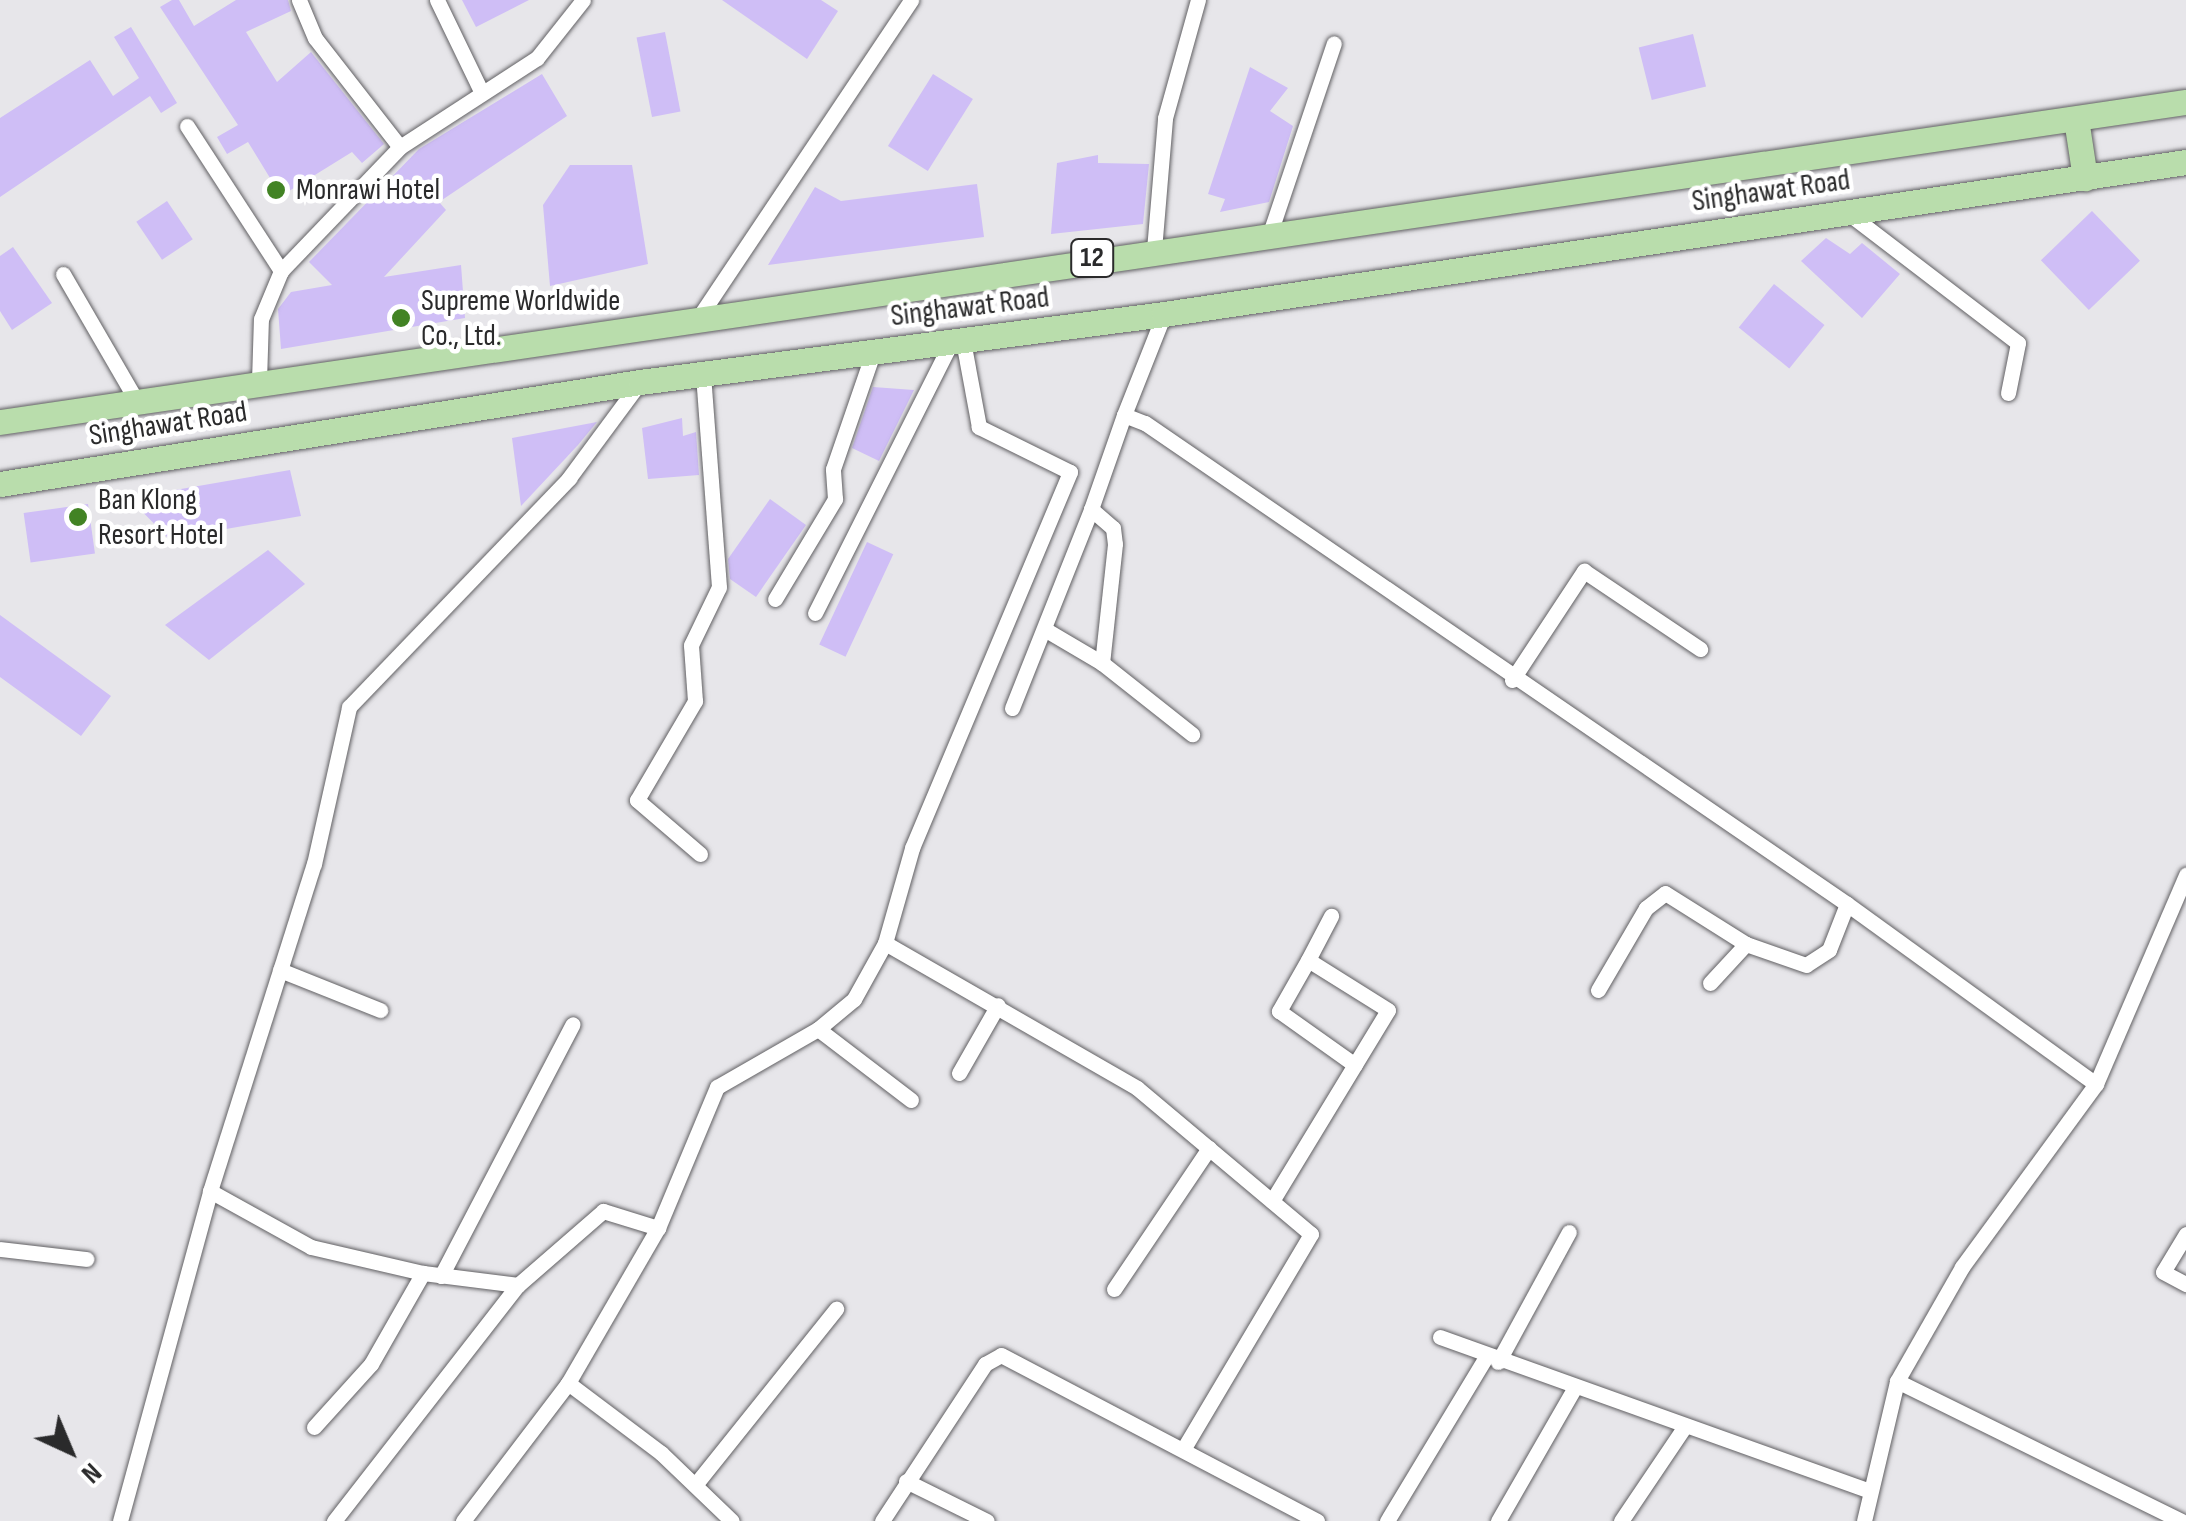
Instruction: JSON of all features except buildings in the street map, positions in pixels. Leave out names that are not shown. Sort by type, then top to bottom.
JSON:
[{"type":"main road","name":"Singhawat Road","points":[[0,422],[701,314],[2186,102]]},
{"type":"main road","points":[[2076,119],[2085,178]]},
{"type":"main road","name":"Singhawat Road","points":[[0,484],[640,382],[1164,314],[2186,162]]},
{"type":"street","points":[[299,0],[316,38],[400,147]]},
{"type":"street","points":[[437,0],[482,94]]},
{"type":"street","points":[[259,380],[260,318],[282,272],[400,147],[537,58],[583,0]]},
{"type":"street","points":[[701,314],[910,0]]},
{"type":"street","points":[[1154,250],[1165,118],[1198,0]]},
{"type":"street","points":[[1270,233],[1334,43]]},
{"type":"street","points":[[187,126],[282,272]]},
{"type":"street","points":[[1848,213],[2018,343],[2008,393]]},
{"type":"street","points":[[62,274],[136,400]]},
{"type":"street","points":[[1012,708],[1046,630],[1164,314]]},
{"type":"street","points":[[815,614],[956,343]]},
{"type":"street","points":[[463,1521],[568,1384],[658,1228],[716,1087],[818,1030],[854,999],[884,943],[912,848],[1070,472],[979,427],[956,343]]},
{"type":"street","points":[[775,599],[835,498],[833,469],[873,353]]},
{"type":"street","points":[[700,854],[637,800],[695,701],[691,645],[719,587],[703,374]]},
{"type":"street","points":[[120,1521],[210,1191],[314,864],[349,707],[569,478],[640,382]]},
{"type":"street","points":[[1124,416],[1145,423],[1512,680],[1847,904],[2096,1084]]},
{"type":"street","points":[[1091,509],[1112,528],[1115,544],[1102,663]]},
{"type":"street","points":[[1512,680],[1584,571],[1700,649]]},
{"type":"street","points":[[1046,630],[1102,663],[1192,734]]},
{"type":"street","points":[[1864,1521],[1897,1382],[1962,1267],[2096,1084],[2186,875]]},
{"type":"street","points":[[1598,990],[1646,908],[1665,893],[1746,944],[1806,964],[1829,950],[1847,904]]},
{"type":"street","points":[[1331,916],[1278,1012],[1355,1065]]},
{"type":"street","points":[[884,943],[1137,1088],[1311,1234],[1184,1448]]},
{"type":"street","points":[[1710,983],[1746,944]]},
{"type":"street","points":[[1272,1201],[1388,1010],[1308,960]]},
{"type":"street","points":[[280,970],[380,1010]]},
{"type":"street","points":[[959,1073],[998,1005]]},
{"type":"street","points":[[442,1276],[573,1024]]},
{"type":"street","points":[[818,1030],[911,1100]]},
{"type":"street","points":[[1114,1289],[1209,1148]]},
{"type":"street","points":[[210,1191],[311,1247],[423,1273],[518,1285]]},
{"type":"street","points":[[334,1521],[518,1285],[603,1210],[658,1228]]},
{"type":"street","points":[[1387,1521],[1492,1360],[1568,1232]]},
{"type":"street","points":[[2186,1234],[2163,1272],[2186,1284]]},
{"type":"street","points":[[0,1249],[86,1260]]},
{"type":"street","points":[[314,1427],[371,1364],[423,1273]]},
{"type":"street","points":[[694,1485],[836,1309]]},
{"type":"street","points":[[1440,1337],[1492,1360],[1869,1491]]},
{"type":"street","points":[[882,1521],[985,1364],[1000,1356],[1184,1448],[1317,1521]]},
{"type":"street","points":[[1897,1382],[2181,1521]]},
{"type":"street","points":[[568,1384],[694,1485],[732,1521]]},
{"type":"street","points":[[1498,1521],[1575,1387]]},
{"type":"street","points":[[1620,1521],[1685,1426]]},
{"type":"street","points":[[906,1482],[987,1521]]},
{"type":"place","name":"Monrawi Hotel","points":[[276,190]]},
{"type":"place","name":"Supreme Worldwide Co., Ltd.","points":[[401,318]]},
{"type":"place","name":"Ban Klong Resort Hotel","points":[[78,517]]}]
